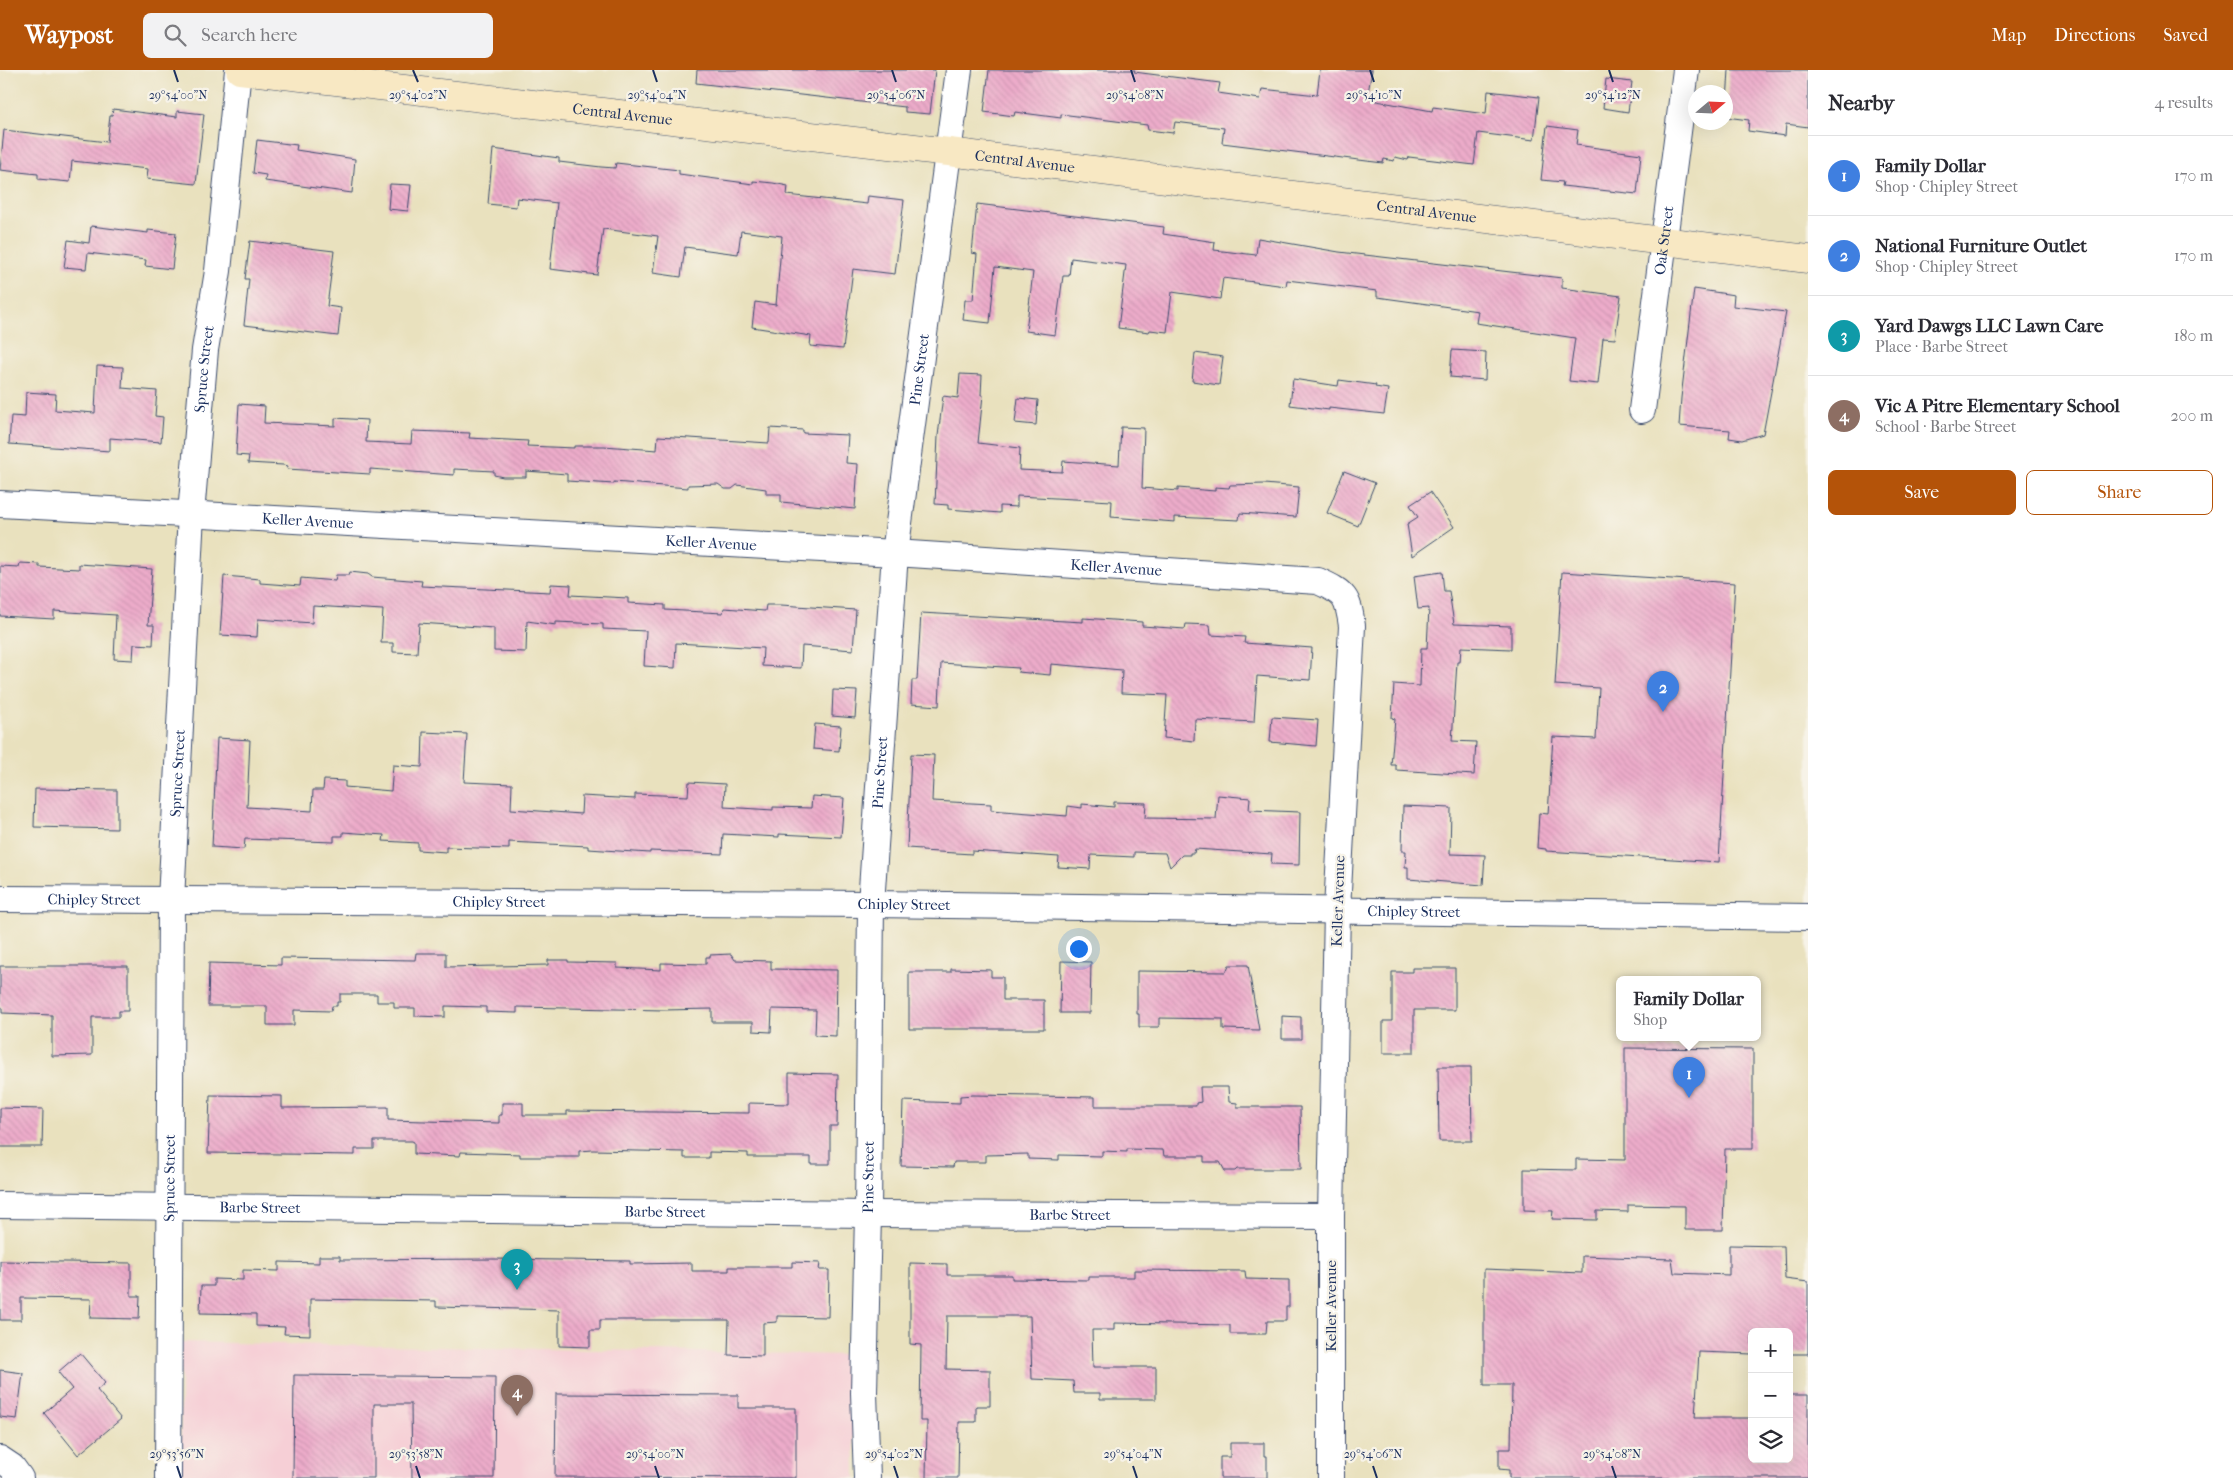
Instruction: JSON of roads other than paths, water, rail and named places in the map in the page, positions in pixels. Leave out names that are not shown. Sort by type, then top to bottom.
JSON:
[{"type":"street","name":"Central Avenue","points":[[239,70],[949,152],[1808,259]]},
{"type":"street","name":"Spruce Street","points":[[168,1478],[171,900],[191,514],[205,350],[218,271],[239,70]]},
{"type":"street","name":"Pine Street","points":[[867,1478],[864,1393],[871,904],[895,553],[959,70]]},
{"type":"street","name":"Oak Street","points":[[1642,410],[1686,70]]},
{"type":"street","name":"Keller Avenue","points":[[0,504],[895,553],[1318,581],[1337,589],[1348,603],[1352,626],[1337,910],[1331,1216],[1331,1478]]},
{"type":"street","name":"Chipley Street","points":[[0,899],[871,904],[1808,917]]},
{"type":"street","name":"Barbe Street","points":[[0,1205],[868,1214],[1331,1216]]},
{"type":"place","name":"National Furniture Outlet","points":[[1663,712]]},
{"type":"place","name":"Family Dollar","points":[[1689,1098]]},
{"type":"place","name":"Yard Dawgs LLC Lawn Care","points":[[517,1290]]},
{"type":"place","name":"Vic A Pitre Elementary School","points":[[517,1416]]}]
